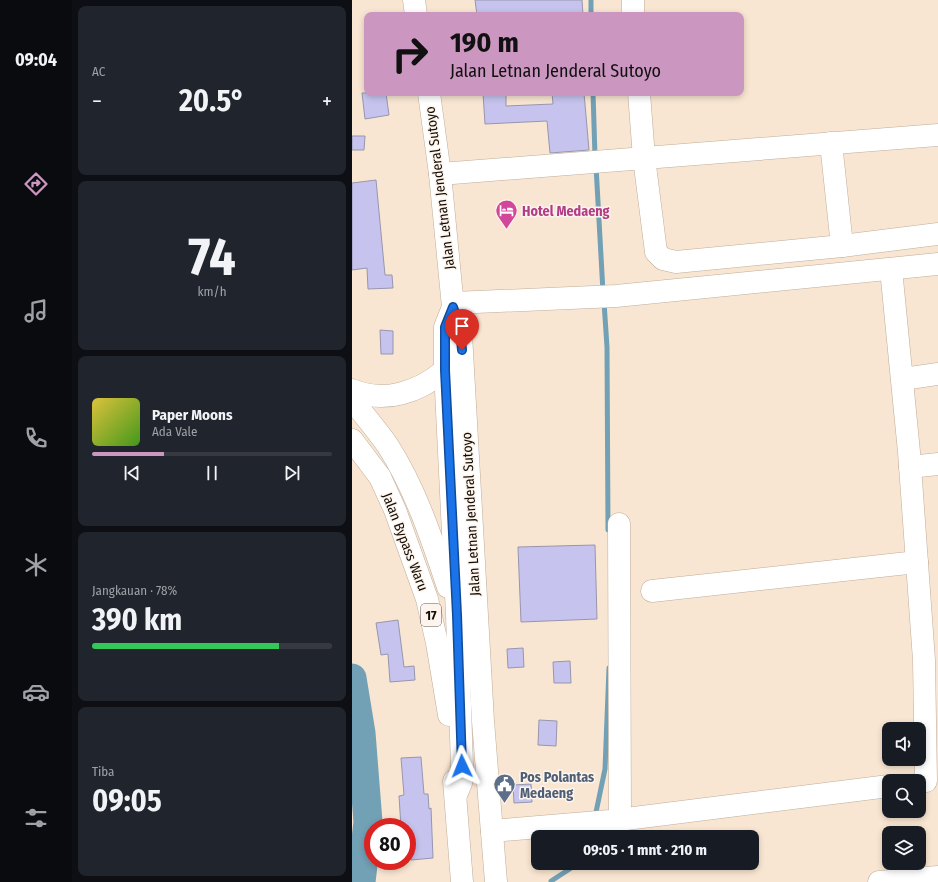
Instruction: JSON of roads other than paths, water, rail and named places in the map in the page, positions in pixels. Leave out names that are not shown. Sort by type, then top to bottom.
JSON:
[{"type":"main road","points":[[414,0],[416,12]]},
{"type":"main road","points":[[632,0],[633,12]]},
{"type":"main road","name":"Jalan Letnan Jenderal Sutoyo","points":[[429,96],[440,174],[453,305],[461,334],[483,721]]},
{"type":"main road","points":[[639,96],[644,158],[656,252],[663,259],[676,262],[842,246],[938,234]]},
{"type":"main road","points":[[440,174],[938,135]]},
{"type":"main road","points":[[831,143],[842,246]]},
{"type":"main road","points":[[453,305],[616,296],[938,264]]},
{"type":"main road","points":[[891,269],[903,379],[917,562],[931,659],[928,781]]},
{"type":"main road","name":"Jalan Letnan Jenderal Sutoyo","points":[[453,305],[445,327],[445,370],[457,615],[462,766],[461,783],[456,795]]},
{"type":"main road","points":[[352,390],[371,395],[388,396],[403,393],[418,388],[433,380],[445,370]]},
{"type":"main road","points":[[903,379],[938,374]]},
{"type":"main road","name":"Jalan Bypass Waru","points":[[352,400],[388,446],[402,471],[425,522],[457,615],[471,664],[483,721]]},
{"type":"main road","name":"Jalan Bypass Waru","points":[[356,444],[380,477],[395,510],[427,599],[438,643],[449,715],[456,795]]},
{"type":"main road","points":[[910,467],[938,464]]},
{"type":"main road","points":[[403,533],[413,546],[421,548],[425,542],[425,522]]},
{"type":"main road","points":[[607,821],[619,524]]},
{"type":"main road","points":[[652,591],[917,562]]},
{"type":"main road","name":"17","points":[[483,721],[496,882]]},
{"type":"main road","points":[[492,831],[607,821],[882,787]]},
{"type":"main road","name":"17","points":[[456,795],[462,882]]},
{"type":"main road","points":[[879,882],[938,877]]},
{"type":"waterway","points":[[591,0],[591,12]]},
{"type":"waterway","points":[[593,96],[595,156]]},
{"type":"waterway","points":[[596,166],[603,292]]},
{"type":"waterway","points":[[604,302],[607,347],[608,530]]},
{"type":"waterway","points":[[595,817],[605,769],[609,668]]},
{"type":"waterway","points":[[352,678],[361,733],[368,822],[361,882]]},
{"type":"waterway","points":[[551,882],[568,870]]},
{"type":"place","name":"Hotel Medaeng","points":[[507,230]]},
{"type":"place","name":"Pos Polantas Medaeng","points":[[505,804]]}]
